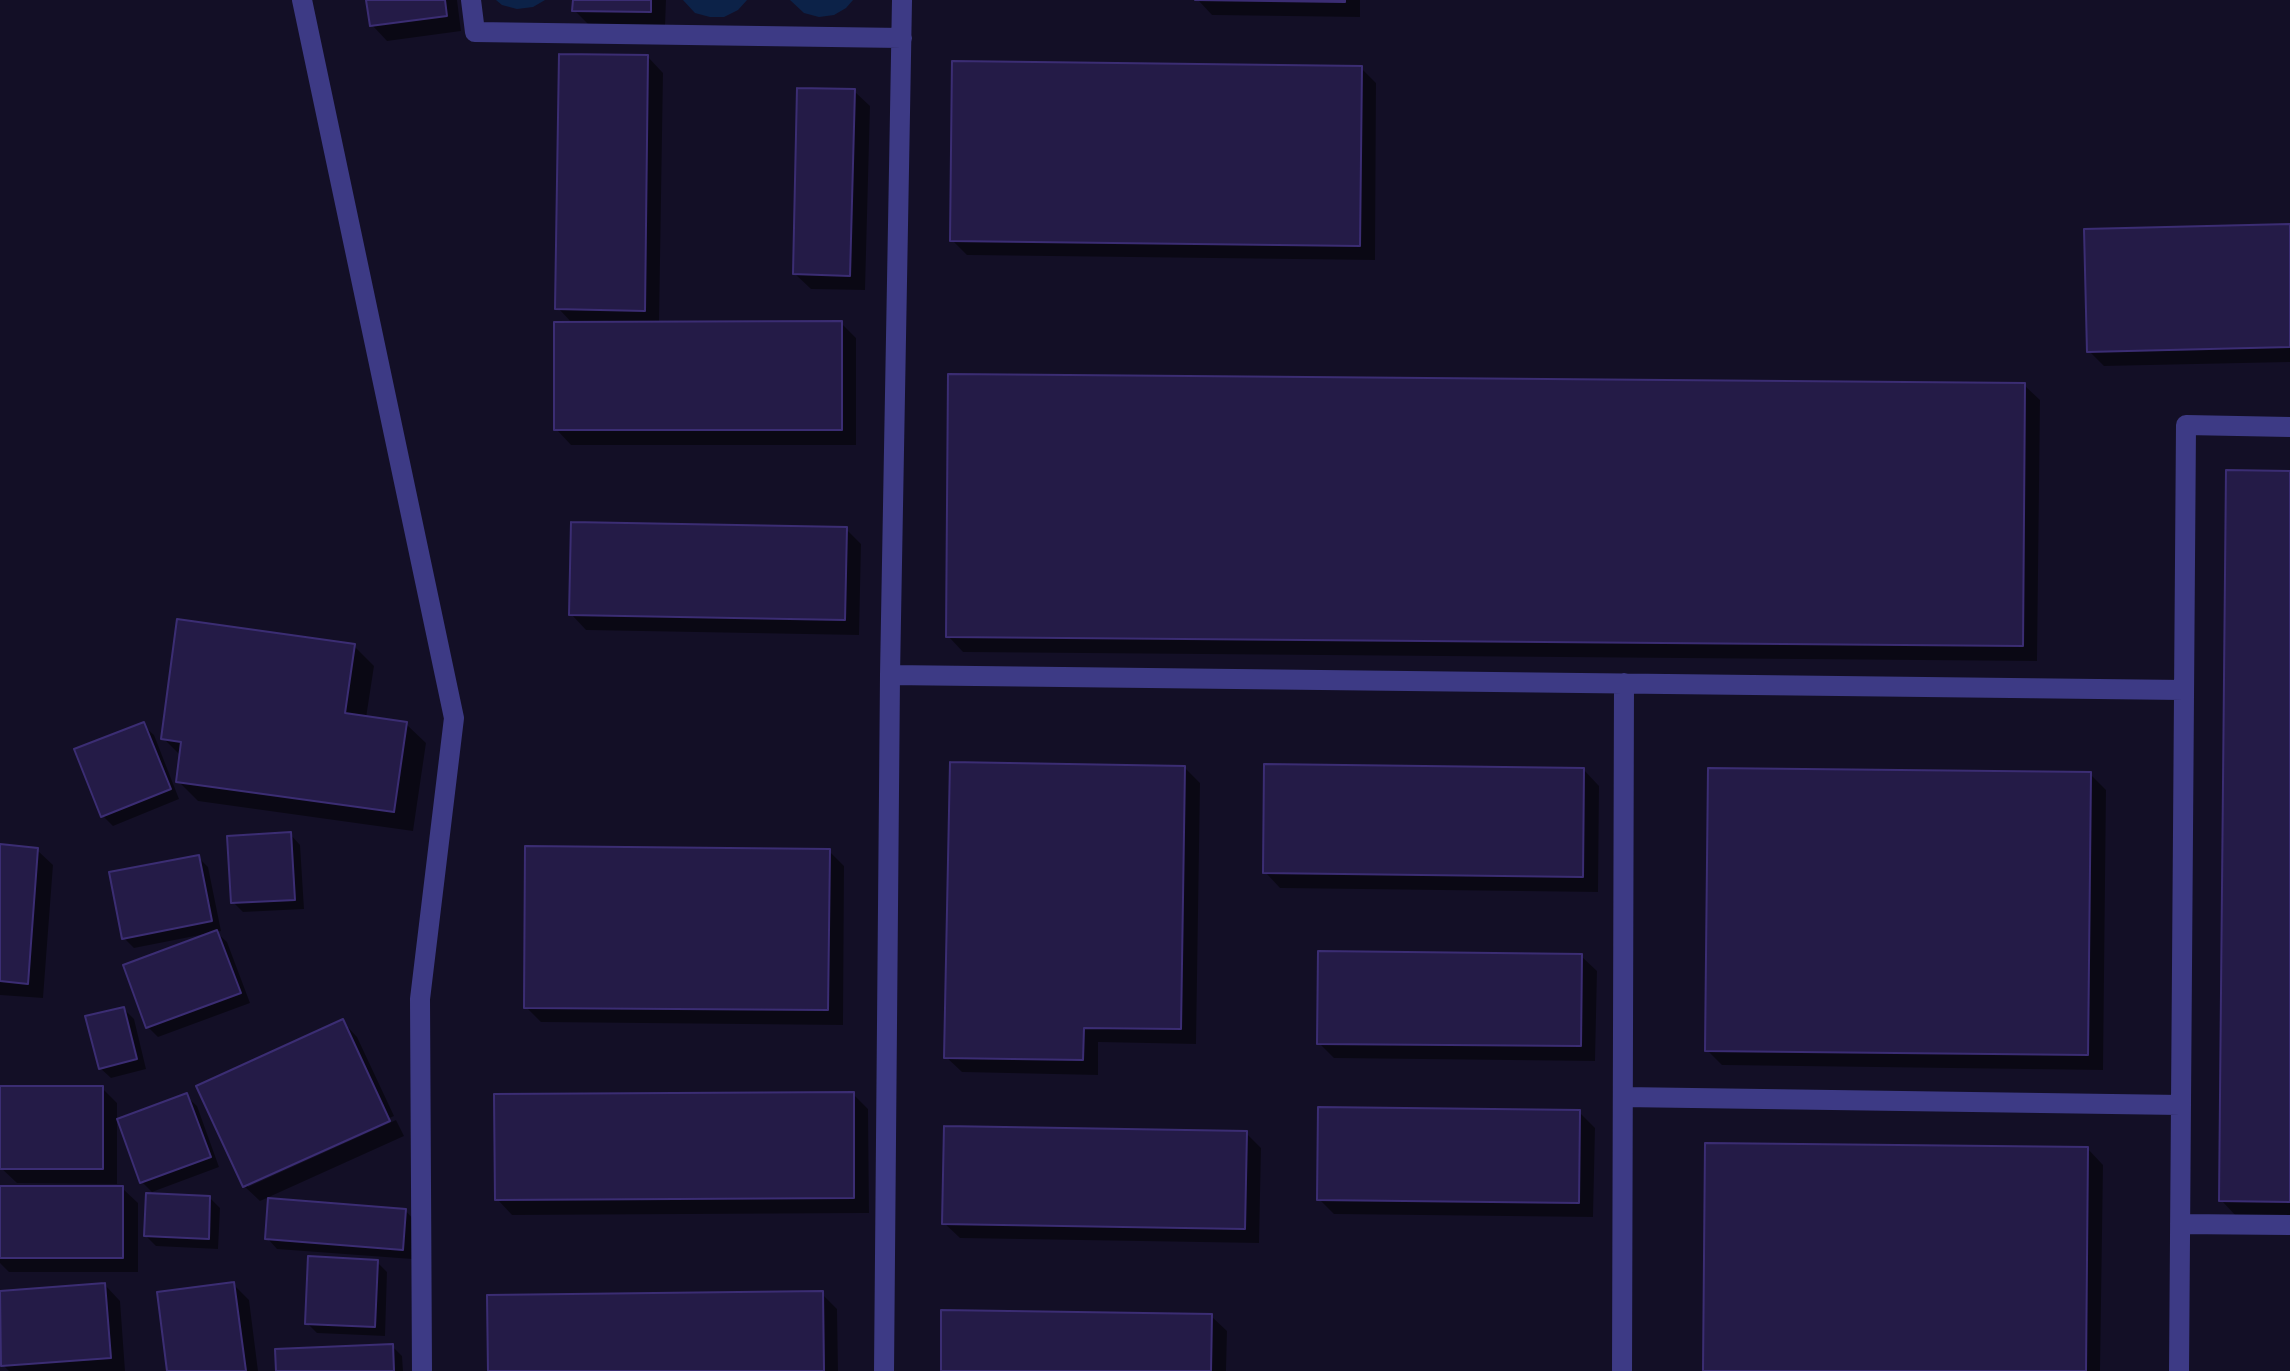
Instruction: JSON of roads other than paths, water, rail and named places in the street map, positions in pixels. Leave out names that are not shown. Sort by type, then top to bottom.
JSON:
[{"type":"street","points":[[302,0],[454,718],[420,999],[422,1371]]},
{"type":"street","points":[[471,0],[475,32],[902,38]]},
{"type":"street","points":[[884,1371],[890,675],[902,0]]},
{"type":"street","points":[[2179,1371],[2186,425],[2290,427]]},
{"type":"street","points":[[890,675],[2184,690]]},
{"type":"street","points":[[1622,1371],[1624,683]]},
{"type":"street","points":[[1623,1097],[2181,1105]]},
{"type":"street","points":[[2180,1224],[2290,1225]]},
{"type":"water","points":[[496,0],[545,0],[533,7],[517,9]]},
{"type":"water","points":[[683,0],[747,0],[738,10],[724,17],[710,17],[695,13]]},
{"type":"water","points":[[790,0],[853,0],[834,15],[819,17],[804,13]]}]
